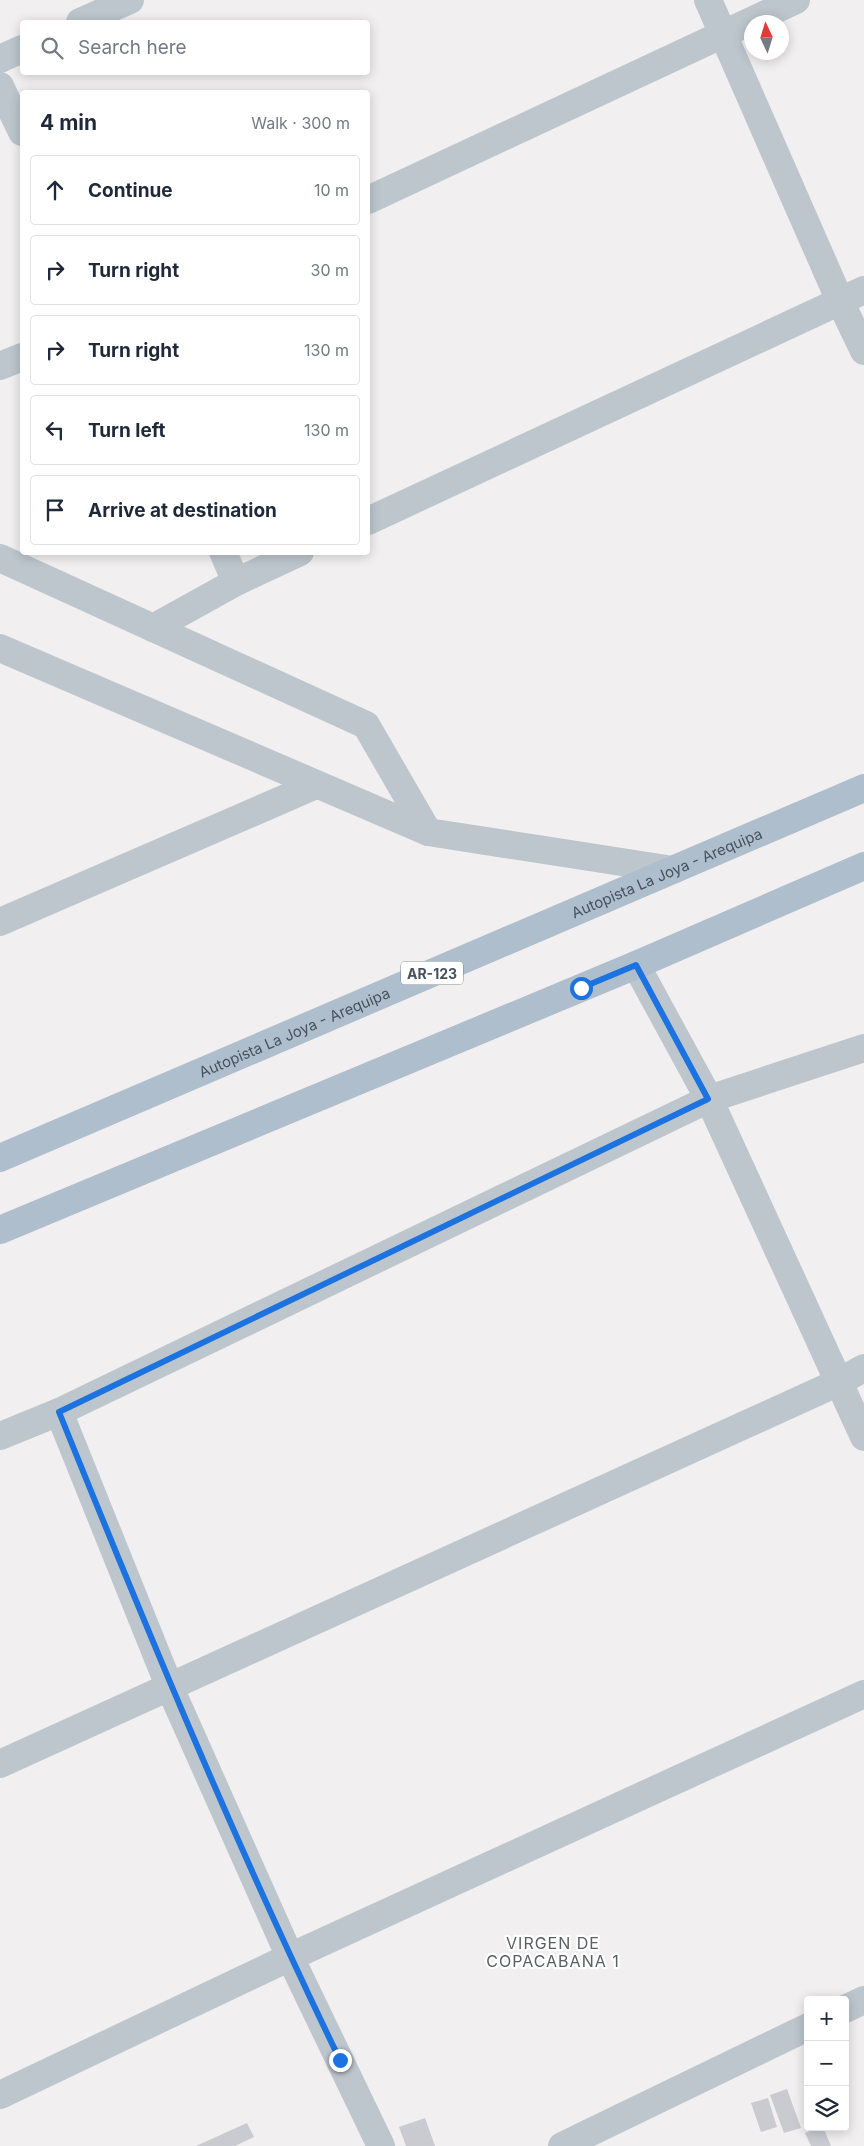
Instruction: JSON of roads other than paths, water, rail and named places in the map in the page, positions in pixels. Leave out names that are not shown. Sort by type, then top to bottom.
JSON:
[{"type":"main road","name":"Autopista La Joya - Arequipa","points":[[0,1158],[864,788]]},
{"type":"main road","points":[[0,1230],[636,965],[864,866]]},
{"type":"street","points":[[85,20],[130,0]]},
{"type":"street","points":[[708,0],[840,301],[864,351]]},
{"type":"street","points":[[370,199],[796,0]]},
{"type":"street","points":[[0,59],[20,50]]},
{"type":"street","points":[[0,86],[20,128]]},
{"type":"street","points":[[370,520],[864,290]]},
{"type":"street","points":[[0,366],[20,358]]},
{"type":"street","points":[[223,555],[236,582]]},
{"type":"street","points":[[153,628],[236,582],[294,555]]},
{"type":"street","points":[[0,558],[366,724],[428,832]]},
{"type":"street","points":[[0,648],[428,832],[674,870]]},
{"type":"street","points":[[0,922],[316,785]]},
{"type":"street","points":[[636,965],[708,1099],[864,1437]]},
{"type":"street","points":[[0,1436],[59,1412],[708,1099],[864,1048]]},
{"type":"street","points":[[0,1764],[839,1382],[864,1368]]},
{"type":"street","points":[[59,1412],[170,1688],[290,1957],[381,2146]]},
{"type":"street","points":[[0,2095],[290,1957],[864,1694]]},
{"type":"street","points":[[849,2007],[864,2000]]},
{"type":"street","points":[[562,2146],[804,2029]]},
{"type":"district","name":"VIRGEN DE COPACABANA 1","points":[[553,1952]]}]
